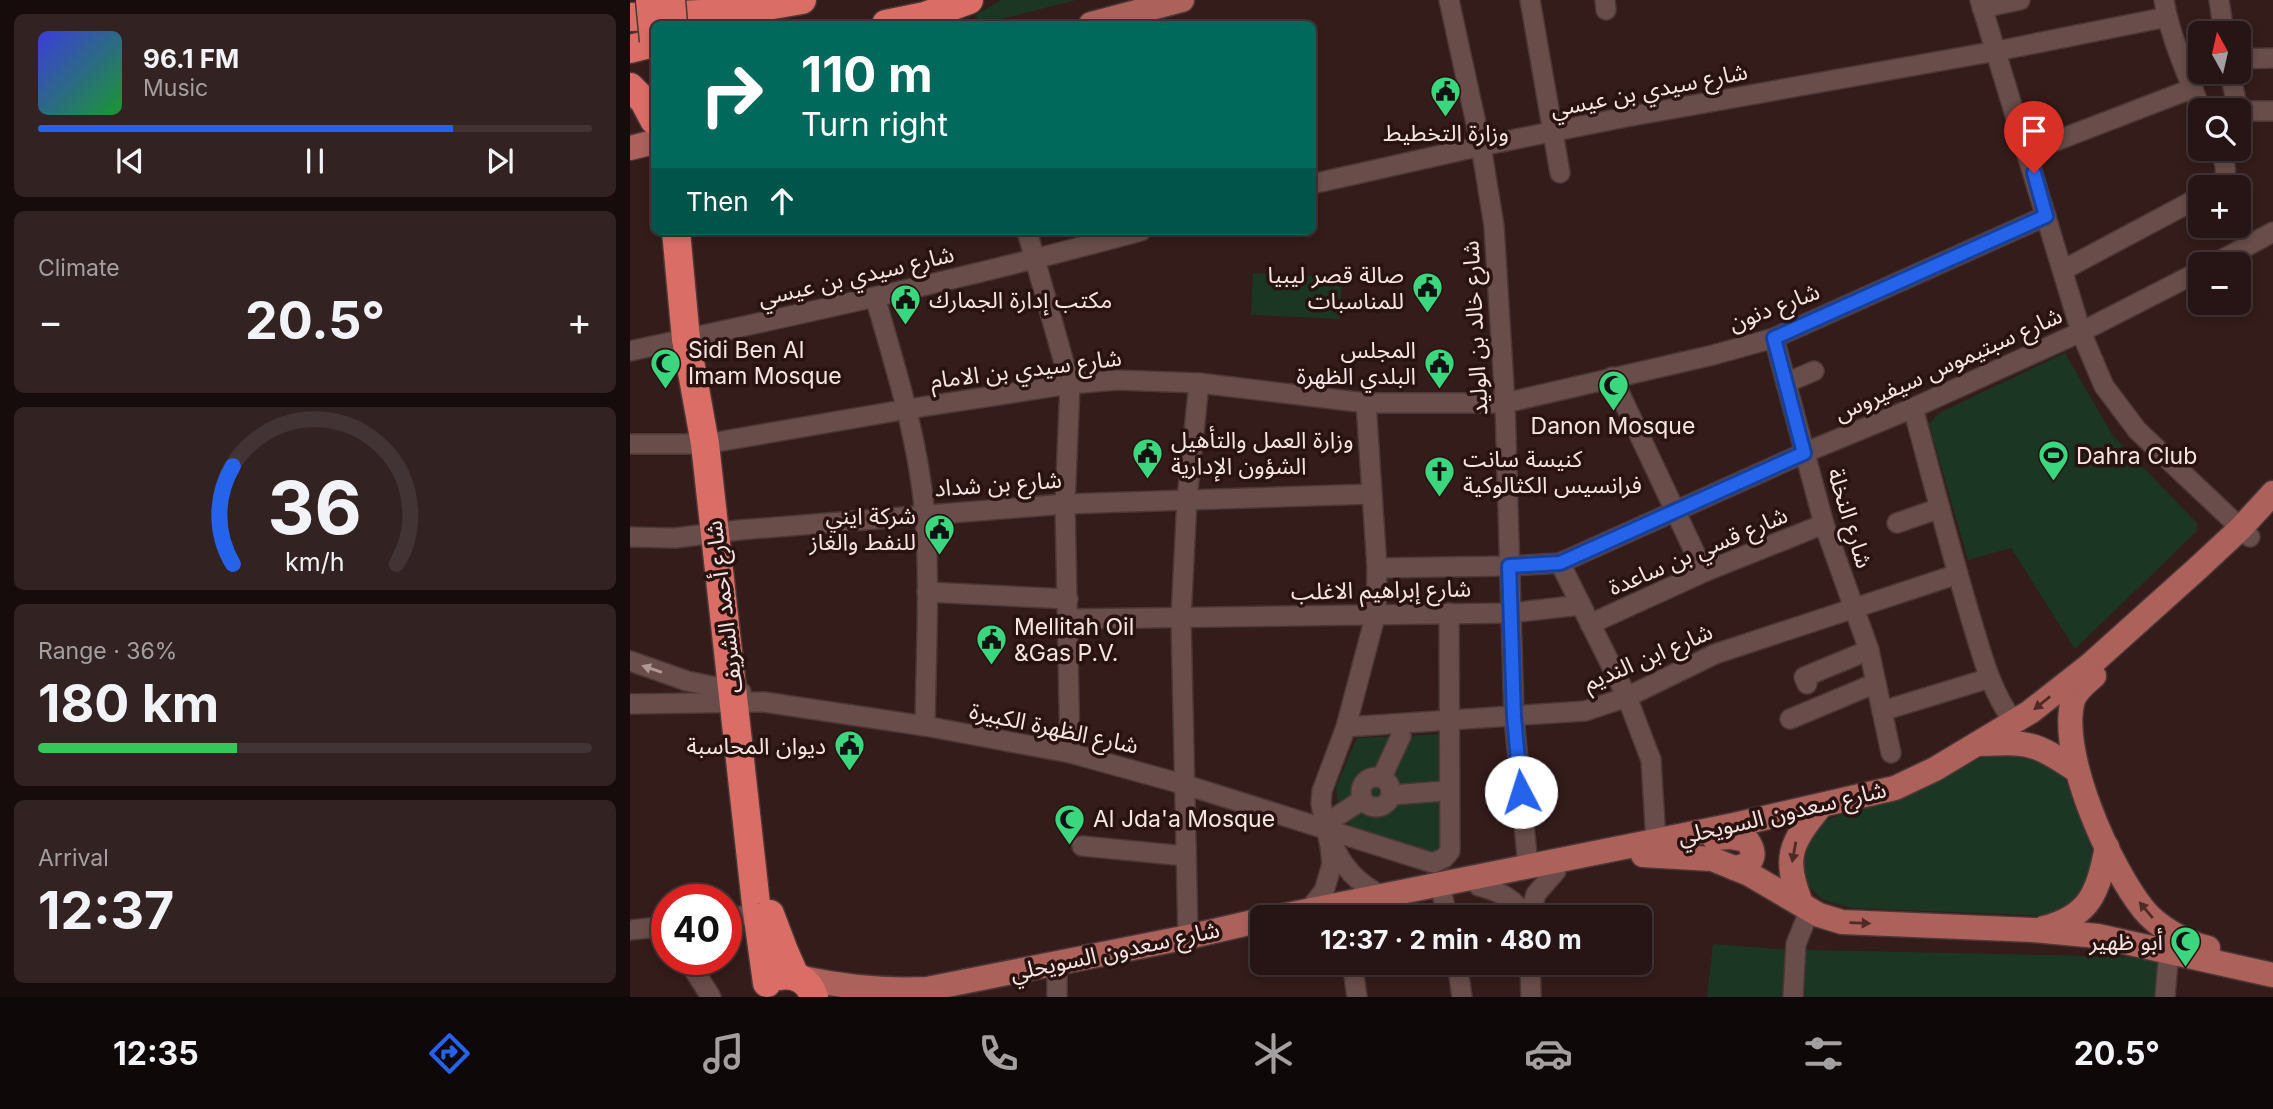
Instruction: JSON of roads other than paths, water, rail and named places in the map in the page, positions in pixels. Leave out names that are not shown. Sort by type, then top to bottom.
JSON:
[{"type":"highway","points":[[650,0],[652,21]]},
{"type":"highway","points":[[671,0],[673,21]]},
{"type":"highway","points":[[901,21],[925,16],[968,0]]},
{"type":"highway","points":[[630,17],[725,13],[792,2]]},
{"type":"highway","points":[[734,21],[792,2]]},
{"type":"highway","points":[[630,49],[651,43]]},
{"type":"highway","points":[[630,87],[644,101],[651,114]]},
{"type":"highway","name":"شارع أحمد الشريف","points":[[677,235],[691,295],[714,443],[746,698],[763,912],[764,990]]},
{"type":"highway","name":"شارع أحمد الشريف","points":[[691,295],[695,235]]},
{"type":"highway","name":"شارع أحمد الشريف","points":[[763,912],[804,984]]},
{"type":"highway","points":[[764,990],[780,975],[804,984]]},
{"type":"main road","points":[[1102,21],[1180,0]]},
{"type":"main road","points":[[630,148],[651,143]]},
{"type":"main road","name":"شارع سعدون السويحلي","points":[[2273,492],[2245,532],[2165,615],[2080,688],[2074,697],[2072,709],[2076,770],[2117,868],[2144,910],[2162,927],[2202,947],[2273,964]]},
{"type":"main road","name":"شارع سعدون السويحلي","points":[[1356,905],[1382,896],[1656,842],[1895,788],[1935,769],[2030,712],[2090,665],[2245,532],[2273,513]]},
{"type":"main road","points":[[1978,744],[2034,745],[2076,770]]},
{"type":"main road","points":[[1806,906],[1792,879],[1791,851],[1800,832],[1819,807]]},
{"type":"main road","points":[[1656,842],[1730,837],[1747,840],[1754,855],[1744,867],[1734,868]]},
{"type":"main road","points":[[2033,930],[2057,925],[2077,915],[2093,895],[2101,876],[2107,847]]},
{"type":"main road","name":"شارع سعدون السويحلي","points":[[1378,905],[1650,854],[1712,859],[1734,868],[1819,915],[1842,922],[2033,930],[2098,936],[2273,975]]},
{"type":"main road","name":"شارع سعدون السويحلي","points":[[804,984],[842,992],[927,989],[1250,923]]},
{"type":"main road","name":"شارع سعدون السويحلي","points":[[929,997],[1250,931]]},
{"type":"street","name":"شارع خالد بن الوليد","points":[[1450,0],[1481,146],[1494,226],[1505,403],[1514,717],[1528,867]]},
{"type":"street","points":[[1530,0],[1560,173]]},
{"type":"street","points":[[2020,0],[1981,4],[2081,332],[2104,386],[2137,430],[2245,532]]},
{"type":"street","points":[[2219,0],[2222,21]]},
{"type":"street","name":"شارع سيدي بن عيسي","points":[[1316,183],[1626,117],[1996,51],[2165,8]]},
{"type":"street","points":[[2165,8],[2195,98]]},
{"type":"street","points":[[2251,59],[2273,58]]},
{"type":"street","points":[[2232,84],[2237,106],[2241,111],[2273,111]]},
{"type":"street","points":[[2028,152],[2191,89]]},
{"type":"street","points":[[2063,270],[2188,203]]},
{"type":"street","name":"شارع دنون","points":[[1505,403],[1713,355],[1774,338],[2046,216]]},
{"type":"street","points":[[2237,252],[2273,233]]},
{"type":"street","points":[[1028,235],[1070,384],[1065,503],[1070,753]]},
{"type":"street","name":"شارع سيدي بن عيسي","points":[[630,351],[1035,260],[1126,235]]},
{"type":"street","name":"شارع سبتيموس سيفيروس","points":[[1560,563],[2081,332],[2188,277]]},
{"type":"street","points":[[875,297],[908,409],[925,514],[925,726]]},
{"type":"street","name":"شارع النخلة","points":[[1774,338],[1824,524],[1869,650],[1891,753]]},
{"type":"street","points":[[1786,383],[1814,371]]},
{"type":"street","points":[[1612,377],[1704,572]]},
{"type":"street","name":"شارع سيدي بن الامام","points":[[630,444],[714,443],[908,409],[1070,384],[1117,380],[1199,383],[1366,404],[1505,403]]},
{"type":"street","points":[[1188,937],[1181,618],[1187,499],[1199,383]]},
{"type":"street","points":[[1366,404],[1377,568],[1376,614],[1346,727],[1322,791],[1321,804],[1333,822],[1336,852],[1353,877],[1364,887],[1382,896]]},
{"type":"street","points":[[1913,408],[1958,574],[1990,678],[2005,711],[2014,722]]},
{"type":"street","name":"شارع بن شداد","points":[[630,537],[675,538],[1065,503],[1371,494]]},
{"type":"street","points":[[1897,523],[1940,508]]},
{"type":"street","name":"شارع قسي بن ساعدة","points":[[1590,624],[1704,572],[1824,524]]},
{"type":"street","points":[[1377,568],[1560,563],[1628,697],[1651,760],[1656,842]]},
{"type":"street","name":"شارع ابن النديم","points":[[1346,727],[1584,711],[1628,697],[1715,653],[1958,574]]},
{"type":"street","points":[[927,592],[1068,599]]},
{"type":"street","name":"شارع إبراهيم الاغلب","points":[[1068,619],[1510,613],[1581,605]]},
{"type":"street","name":"شارع الظهرة الكبيرة","points":[[746,698],[925,726],[1070,753],[1333,822],[1433,863],[1444,858],[1450,851],[1449,613]]},
{"type":"street","points":[[1807,684],[1804,677],[1869,650]]},
{"type":"street","points":[[630,662],[746,698]]},
{"type":"street","points":[[1882,712],[1990,678]]},
{"type":"street","points":[[686,702],[687,681]]},
{"type":"street","points":[[1790,719],[1876,683]]},
{"type":"street","points":[[630,704],[746,698]]},
{"type":"street","points":[[1382,777],[1401,736]]},
{"type":"street","points":[[1382,777],[1391,784],[1392,795],[1384,806],[1371,808],[1362,800],[1361,786],[1368,778],[1382,777]]},
{"type":"street","points":[[1392,795],[1444,791]]},
{"type":"street","points":[[1333,822],[1362,800]]},
{"type":"street","points":[[1328,905],[1324,891],[1332,864],[1333,822]]},
{"type":"street","points":[[1082,846],[1186,856]]},
{"type":"street","points":[[1532,905],[1536,894],[1556,871]]},
{"type":"street","points":[[1479,886],[1504,895],[1517,905]]},
{"type":"street","points":[[1442,893],[1444,905]]},
{"type":"street","points":[[1793,997],[1796,944],[1806,906]]},
{"type":"street","points":[[742,915],[763,912]]},
{"type":"street","points":[[630,930],[651,928]]},
{"type":"street","points":[[2165,997],[2169,950]]},
{"type":"street","points":[[1057,971],[1057,997]]},
{"type":"street","points":[[697,975],[710,997]]},
{"type":"street","points":[[1354,975],[1357,997]]},
{"type":"street","points":[[1459,975],[1462,997]]},
{"type":"street","points":[[1530,975],[1531,997]]},
{"type":"place","name":"وزارة التخطيط","points":[[1446,119]]},
{"type":"place","name":"صالة قصر ليبيا للمناسبات","points":[[1427,315]]},
{"type":"place","name":"مكتب إدارة الجمارك","points":[[906,327]]},
{"type":"place","name":"Sidi Ben Al Imam Mosque","points":[[665,390]]},
{"type":"place","name":"المجلس البلدي الظهرة","points":[[1439,390]]},
{"type":"place","name":"Danon Mosque","points":[[1613,412]]},
{"type":"place","name":"وزارة العمل والتأهيل الشؤون الإدارية","points":[[1148,480]]},
{"type":"place","name":"Dahra Club","points":[[2053,483]]},
{"type":"place","name":"كنيسة سانت فرانسيس الكثالوكية","points":[[1440,499]]},
{"type":"place","name":"شركة ايني للنفط والغاز","points":[[939,556]]},
{"type":"place","name":"Mellitah Oil &Gas P.V.","points":[[991,667]]},
{"type":"place","name":"ديوان المحاسبة","points":[[849,773]]},
{"type":"place","name":"Al Jda'a Mosque","points":[[1070,846]]},
{"type":"place","name":"أبو ظهير","points":[[2186,969]]}]
